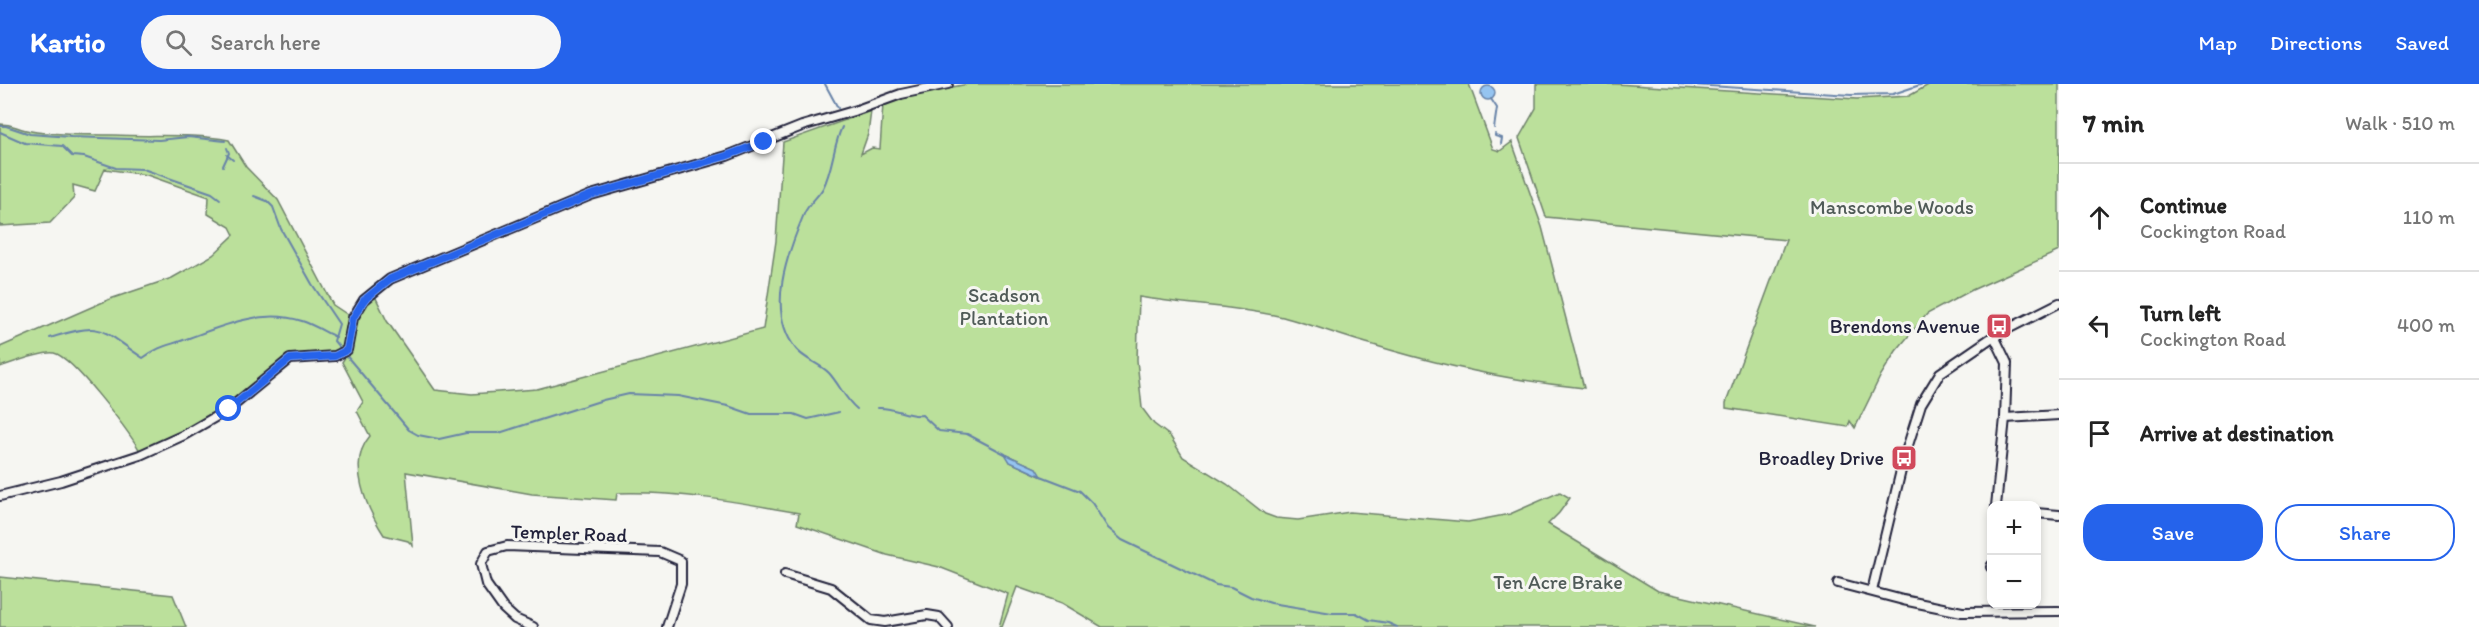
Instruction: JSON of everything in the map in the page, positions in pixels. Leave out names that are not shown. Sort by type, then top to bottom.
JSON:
[{"type":"street","points":[[0,496],[122,463],[184,435],[229,409],[290,359],[340,355],[347,350],[353,318],[364,300],[390,279],[591,195],[726,156],[802,126],[836,117],[901,94],[948,84]]},
{"type":"street","points":[[1872,591],[1907,449],[1921,404],[1940,373],[1994,336],[2059,303]]},
{"type":"street","points":[[1994,336],[2007,363],[2005,418],[1997,501]]},
{"type":"street","points":[[2005,418],[2059,415]]},
{"type":"street","points":[[2041,513],[2059,515]]},
{"type":"street","name":"Templer Road","points":[[534,627],[515,619],[503,608],[486,584],[482,564],[488,551],[507,546],[660,552],[681,561],[681,584],[667,627]]},
{"type":"street","points":[[785,574],[831,588],[871,620],[885,622],[927,615],[939,617],[948,627]]},
{"type":"street","points":[[1838,583],[1935,608],[1962,612],[2059,611]]},
{"type":"green space","points":[[968,84],[1469,84],[1493,149],[1500,151],[1512,142],[1542,227],[1584,388],[1503,377],[1449,365],[1396,352],[1265,313],[1139,297],[1137,360],[1142,408],[1154,424],[1170,436],[1183,457],[1227,484],[1265,514],[1276,518],[1298,520],[1350,512],[1468,522],[1510,514],[1560,492],[1570,498],[1548,524],[1658,591],[1815,627],[1102,627],[1062,603],[1017,587],[1002,627],[999,627],[1008,594],[939,567],[887,555],[797,524],[799,513],[731,501],[662,494],[617,493],[616,500],[532,494],[406,472],[413,546],[408,541],[384,535],[371,512],[359,472],[363,447],[370,436],[357,411],[363,402],[342,362],[352,344],[360,313],[375,296],[387,321],[435,390],[472,394],[537,389],[763,329],[776,241],[783,142],[871,111],[868,134],[861,154],[872,148],[880,149],[883,104],[911,95]],"holes":[[[1007,455],[1036,468],[1040,476],[1010,462]]]},
{"type":"green space","name":"Manscombe Woods","points":[[1536,84],[1616,84],[1857,99],[1909,96],[1930,84],[2059,84],[2059,251],[1972,290],[1927,314],[1896,351],[1881,375],[1855,428],[1850,421],[1848,427],[1726,408],[1786,240],[1546,217],[1519,138],[1536,108]]},
{"type":"green space","points":[[0,124],[46,133],[186,136],[229,140],[246,167],[278,200],[333,305],[351,317],[344,347],[336,351],[289,356],[241,397],[212,417],[140,451],[100,396],[63,358],[49,353],[0,367],[0,347],[110,299],[172,278],[213,255],[234,235],[230,227],[208,214],[209,197],[147,175],[105,169],[95,191],[73,185],[74,198],[50,223],[0,226]]},
{"type":"green space","points":[[0,577],[173,595],[186,627],[0,627]]},
{"type":"water","points":[[1488,86],[1493,88],[1495,93],[1493,98],[1488,100],[1483,98],[1481,93],[1483,88]]},
{"type":"water","points":[[1005,454],[1036,468],[1041,476],[1010,462]]},
{"type":"waterway","points":[[825,84],[838,108]]},
{"type":"waterway","points":[[1679,84],[1851,95],[1893,94],[1923,84]]},
{"type":"waterway","points":[[1491,99],[1497,108],[1494,128]]},
{"type":"waterway","points":[[0,126],[30,134],[71,137],[159,140],[188,137],[225,141]]},
{"type":"waterway","points":[[842,127],[826,181],[806,210],[786,263],[781,300],[782,317],[787,334],[796,349],[829,373],[857,409]]},
{"type":"waterway","points":[[0,132],[25,143],[62,146],[72,156],[84,157],[116,168],[143,169],[212,193],[220,199]]},
{"type":"waterway","points":[[1495,134],[1502,138],[1501,144]]},
{"type":"waterway","points":[[223,166],[229,153],[227,148]]},
{"type":"waterway","points":[[227,155],[233,160]]},
{"type":"waterway","points":[[254,196],[267,201],[273,207],[281,229],[312,284],[339,324],[334,341],[409,430],[418,435],[439,439],[466,433],[499,433],[629,394],[678,396],[728,406],[751,414],[794,414],[808,419],[839,412]]},
{"type":"waterway","points":[[50,338],[81,330],[100,330],[143,358],[161,348],[230,323],[273,316],[302,321],[336,337]]},
{"type":"waterway","points":[[878,408],[922,415],[939,431],[967,434],[1005,454]]},
{"type":"waterway","points":[[1041,476],[1080,491],[1092,503],[1108,528],[1122,540],[1216,585],[1231,587],[1251,597],[1271,603],[1332,613],[1356,613],[1369,620],[1397,627]]},
{"type":"place","name":"Brendons Avenue","points":[[1999,326]]},
{"type":"place","name":"Broadley Drive","points":[[1904,458]]},
{"type":"route","points":[[229,409],[290,359],[335,356],[347,350],[353,318],[364,300],[390,279],[591,195],[726,156],[764,142]]},
{"type":"park label","name":"Scadson Plantation","points":[[1004,306]]},
{"type":"park label","name":"Ten Acre Brake","points":[[1558,582]]}]
